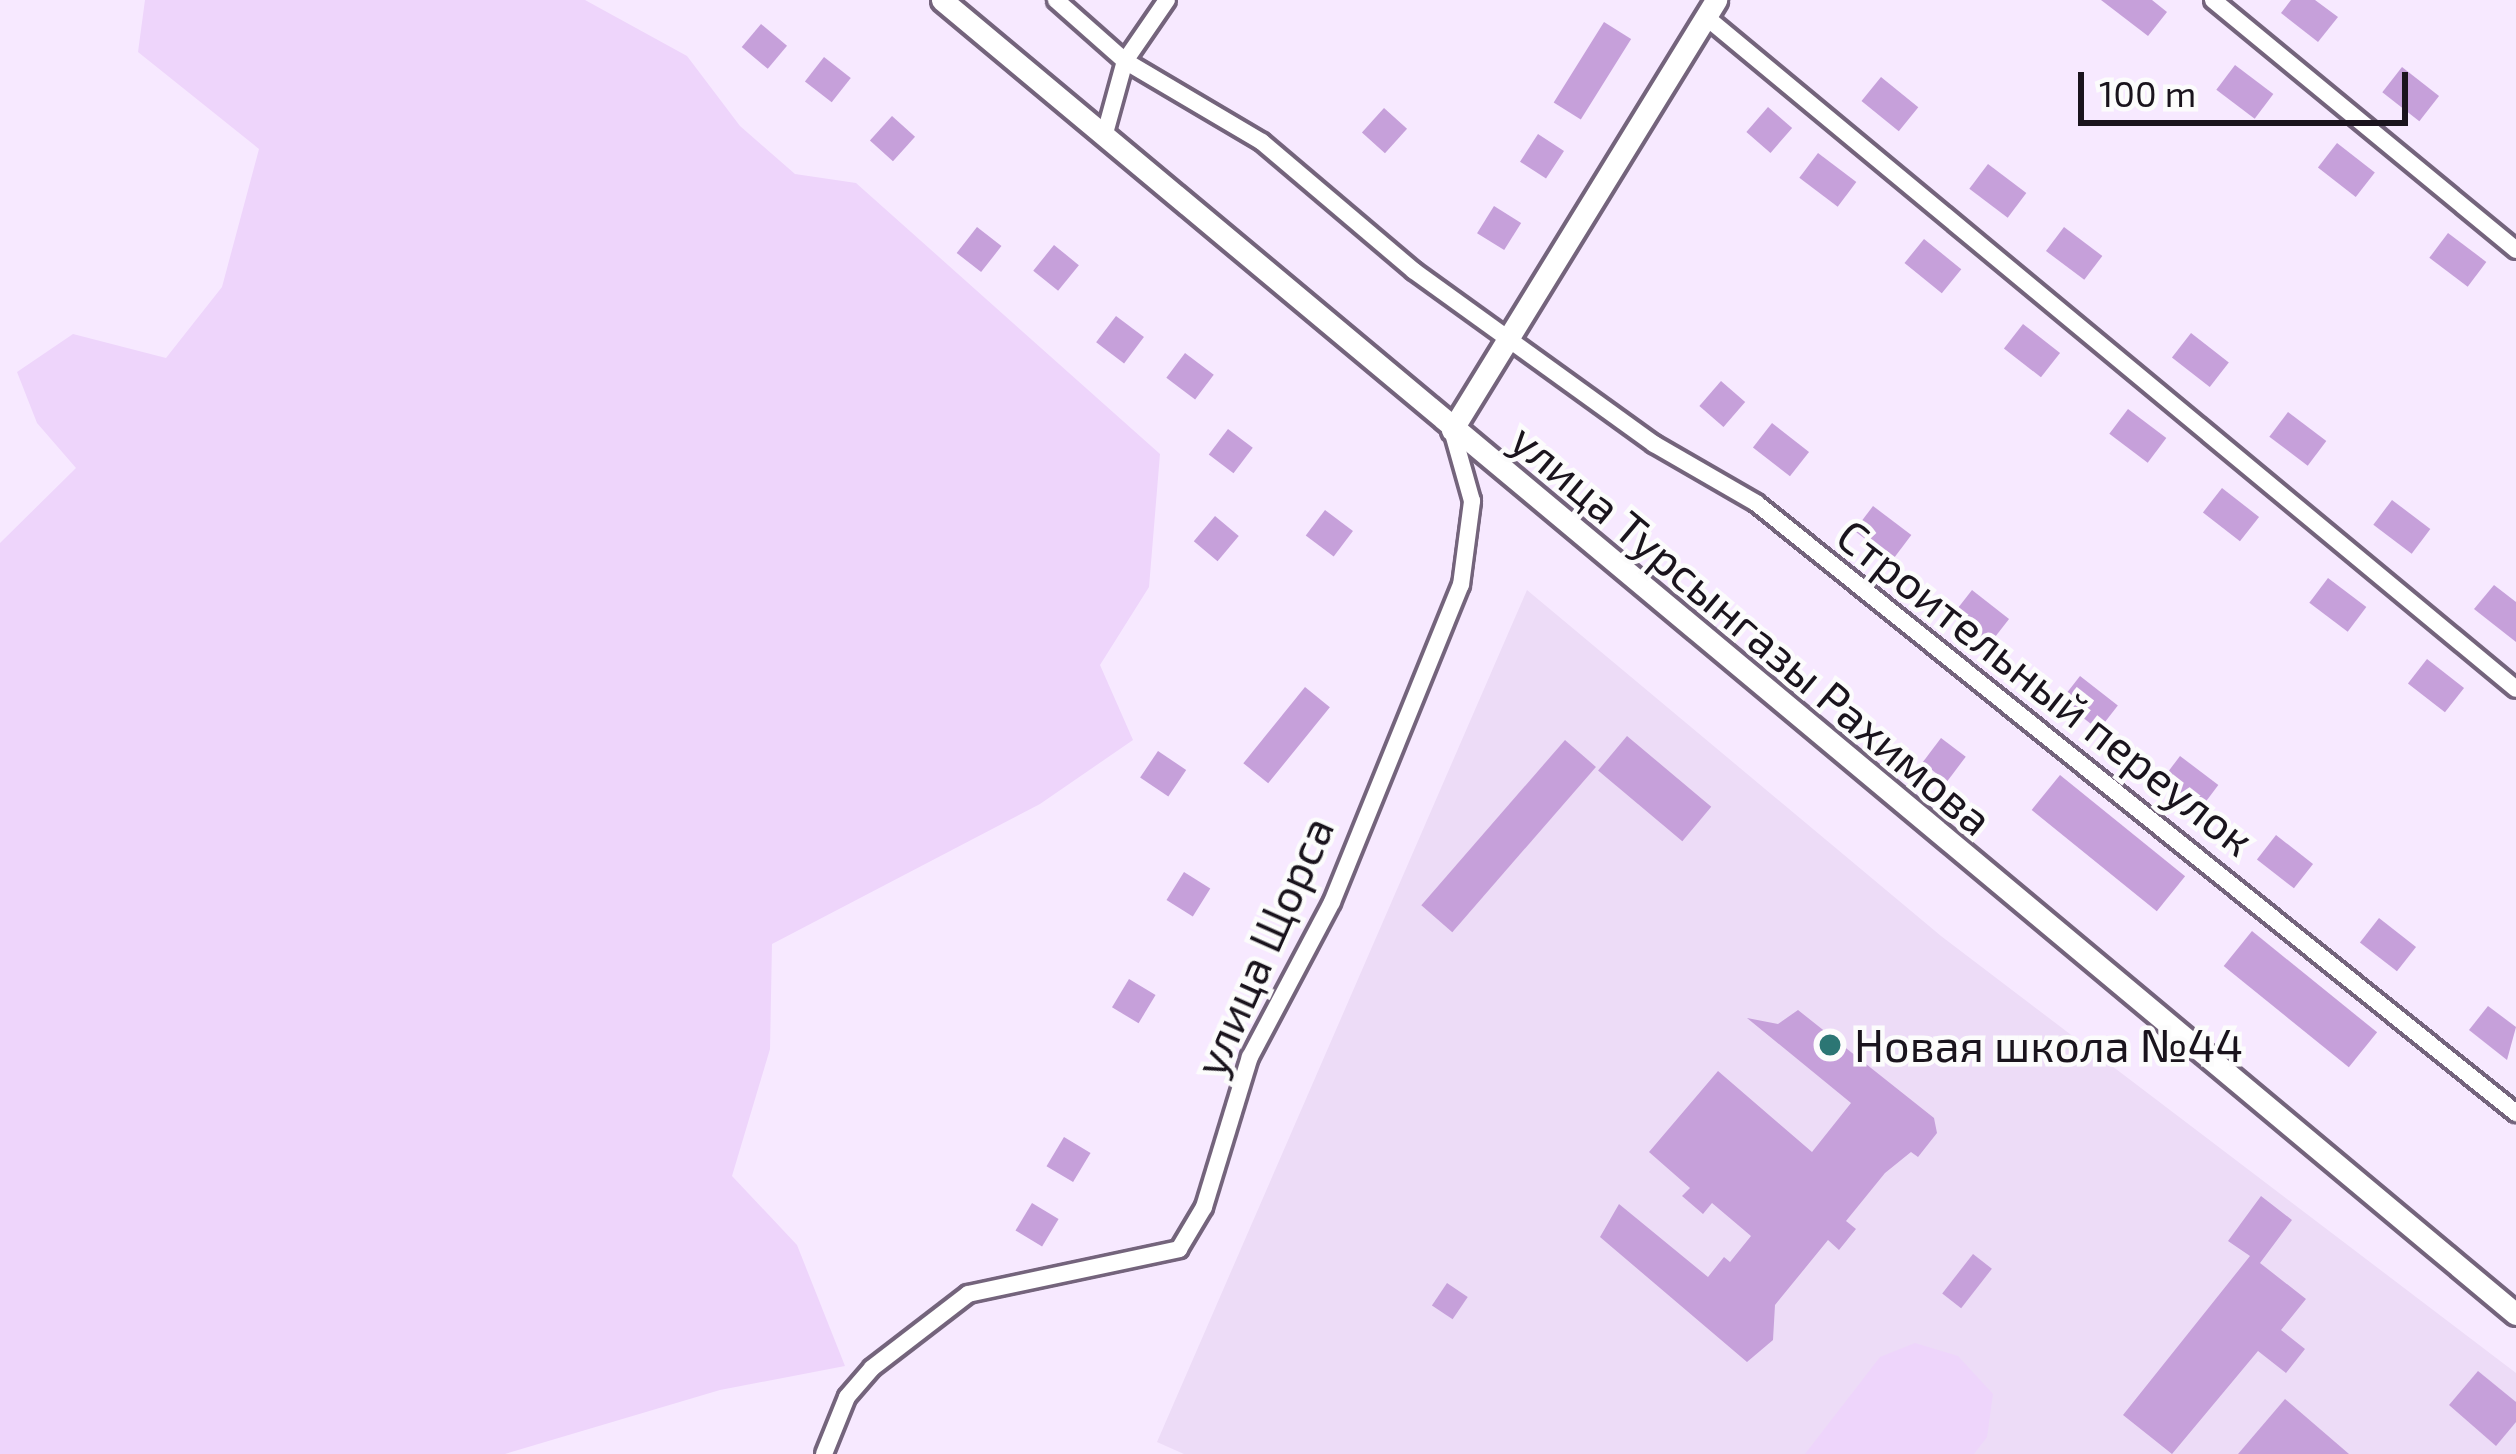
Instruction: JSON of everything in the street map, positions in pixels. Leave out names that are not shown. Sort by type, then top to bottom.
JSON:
[{"type":"street","name":"улица Турсынгазы Рахимова","points":[[941,0],[2516,1314]]},
{"type":"street","points":[[1056,0],[1125,61],[1262,142],[1514,342]]},
{"type":"street","points":[[1104,137],[1125,61],[1167,0]]},
{"type":"street","points":[[2213,0],[2516,250]]},
{"type":"street","points":[[1452,430],[1514,342],[1711,9],[2516,689]]},
{"type":"street","name":"Строительный переулок","points":[[1514,342],[1654,444],[1756,502],[2516,1113]]},
{"type":"street","name":"улица Щорса","points":[[824,1454],[847,1397],[872,1368],[968,1294],[1179,1249],[1204,1208],[1250,1057],[1332,902],[1461,585],[1472,501],[1452,430]]},
{"type":"shaded area","points":[[145,0],[585,0],[687,56],[740,126],[795,174],[856,183],[1160,454],[1149,587],[1100,665],[1133,740],[1040,804],[772,944],[770,1049],[732,1176],[797,1245],[845,1366],[720,1390],[505,1454],[0,1454],[0,543],[76,468],[37,423],[17,372],[73,334],[166,358],[222,287],[259,149],[138,52]]},
{"type":"shaded area","points":[[1527,590],[1941,936],[2516,1373],[2516,1454],[1184,1454],[1157,1442]]},
{"type":"shaded area","points":[[1915,1343],[1958,1356],[1993,1394],[1987,1437],[1974,1454],[1805,1454],[1880,1357]]},
{"type":"building","points":[[2101,0],[2152,0],[2167,12],[2148,36]]},
{"type":"building","points":[[2291,0],[2315,0],[2338,17],[2318,42],[2281,13]]},
{"type":"building","points":[[1604,22],[1631,39],[1581,120],[1554,103]]},
{"type":"building","points":[[761,24],[787,46],[768,69],[742,47]]},
{"type":"building","points":[[824,57],[851,78],[832,102],[805,81]]},
{"type":"building","points":[[2235,65],[2273,94],[2255,119],[2216,90]]},
{"type":"building","points":[[2402,67],[2439,96],[2419,121],[2382,92]]},
{"type":"building","points":[[1881,77],[1918,107],[1899,131],[1861,101]]},
{"type":"building","points":[[1768,107],[1792,128],[1771,153],[1746,132]]},
{"type":"building","points":[[1384,108],[1407,129],[1385,153],[1362,133]]},
{"type":"building","points":[[892,116],[915,137],[893,161],[870,141]]},
{"type":"building","points":[[1538,134],[1564,151],[1546,179],[1520,162]]},
{"type":"building","points":[[2337,143],[2375,173],[2356,197],[2318,167]]},
{"type":"building","points":[[1818,153],[1856,182],[1838,207],[1799,178]]},
{"type":"building","points":[[1988,164],[2026,193],[2008,218],[1969,189]]},
{"type":"building","points":[[1494,206],[1521,223],[1504,250],[1477,233]]},
{"type":"building","points":[[977,227],[1001,246],[981,272],[957,253]]},
{"type":"building","points":[[2064,227],[2102,256],[2084,280],[2046,251]]},
{"type":"building","points":[[2448,233],[2486,262],[2468,287],[2429,258]]},
{"type":"building","points":[[1924,239],[1961,269],[1942,293],[1904,263]]},
{"type":"building","points":[[1054,245],[1079,265],[1058,291],[1033,271]]},
{"type":"building","points":[[1116,316],[1144,337],[1124,363],[1096,342]]},
{"type":"building","points":[[2023,324],[2060,353],[2041,377],[2004,348]]},
{"type":"building","points":[[2191,333],[2229,363],[2210,387],[2172,357]]},
{"type":"building","points":[[1185,353],[1214,375],[1195,399],[1166,378]]},
{"type":"building","points":[[1721,381],[1745,402],[1724,427],[1699,406]]},
{"type":"building","points":[[2128,409],[2166,438],[2148,463],[2109,434]]},
{"type":"building","points":[[2288,412],[2326,441],[2308,466],[2269,437]]},
{"type":"building","points":[[1772,423],[1809,452],[1790,476],[1753,447]]},
{"type":"building","points":[[1228,429],[1253,448],[1233,473],[1209,455]]},
{"type":"building","points":[[2222,488],[2259,517],[2240,541],[2203,512]]},
{"type":"building","points":[[2392,500],[2430,529],[2412,554],[2373,525]]},
{"type":"building","points":[[1873,506],[1911,535],[1893,560],[1854,531]]},
{"type":"building","points":[[1325,510],[1353,531],[1334,557],[1306,536]]},
{"type":"building","points":[[1215,516],[1239,536],[1218,561],[1194,541]]},
{"type":"building","points":[[2328,578],[2366,607],[2348,632],[2309,603]]},
{"type":"building","points":[[2494,585],[2516,602],[2516,642],[2474,609]]},
{"type":"building","points":[[1972,590],[2009,619],[1989,644],[1952,615]]},
{"type":"building","points":[[2427,659],[2464,688],[2445,712],[2408,683]]},
{"type":"building","points":[[2080,676],[2118,706],[2099,730],[2061,700]]},
{"type":"building","points":[[1305,687],[1330,707],[1268,783],[1243,763]]},
{"type":"building","points":[[1627,736],[1711,807],[1682,841],[1598,770]]},
{"type":"building","points":[[1941,738],[1966,757],[1947,781],[1922,763]]},
{"type":"building","points":[[1565,740],[1596,767],[1452,932],[1421,905]]},
{"type":"building","points":[[1158,751],[1186,770],[1168,797],[1140,778]]},
{"type":"building","points":[[2180,756],[2218,785],[2200,810],[2161,781]]},
{"type":"building","points":[[2060,775],[2185,876],[2157,911],[2032,810]]},
{"type":"building","points":[[2276,835],[2313,864],[2294,888],[2257,859]]},
{"type":"building","points":[[1184,872],[1210,888],[1193,916],[1167,900]]},
{"type":"building","points":[[2379,918],[2416,947],[2397,971],[2360,942]]},
{"type":"building","points":[[2252,931],[2377,1032],[2349,1067],[2224,966]]},
{"type":"building","points":[[1129,979],[1156,995],[1139,1023],[1112,1007]]},
{"type":"building","points":[[2488,1006],[2516,1027],[2507,1060],[2469,1030]]},
{"type":"building","name":"Новая школа №44","points":[[1798,1010],[1934,1118],[1937,1133],[1918,1157],[1911,1152],[1885,1173],[1846,1221],[1856,1229],[1839,1250],[1828,1240],[1775,1305],[1773,1340],[1747,1362],[1600,1237],[1619,1204],[1708,1277],[1724,1257],[1730,1262],[1751,1236],[1712,1203],[1703,1214],[1682,1196],[1690,1188],[1649,1152],[1718,1071],[1812,1152],[1851,1103],[1747,1018],[1778,1024]]},
{"type":"building","points":[[1064,1137],[1091,1153],[1073,1182],[1046,1166]]},
{"type":"building","points":[[2261,1196],[2292,1220],[2260,1263],[2306,1299],[2281,1330],[2305,1349],[2286,1373],[2258,1351],[2172,1454],[2123,1415],[2250,1256],[2228,1241]]},
{"type":"building","points":[[1032,1203],[1059,1219],[1042,1246],[1016,1230]]},
{"type":"building","points":[[1973,1254],[1992,1269],[1961,1308],[1942,1293]]},
{"type":"building","points":[[1447,1283],[1468,1297],[1453,1319],[1432,1305]]},
{"type":"building","points":[[2478,1371],[2516,1402],[2516,1422],[2496,1446],[2449,1405]]},
{"type":"building","points":[[2285,1399],[2349,1454],[2238,1454]]},
{"type":"place","name":"Новая школа №44","points":[[1830,1045]]}]
